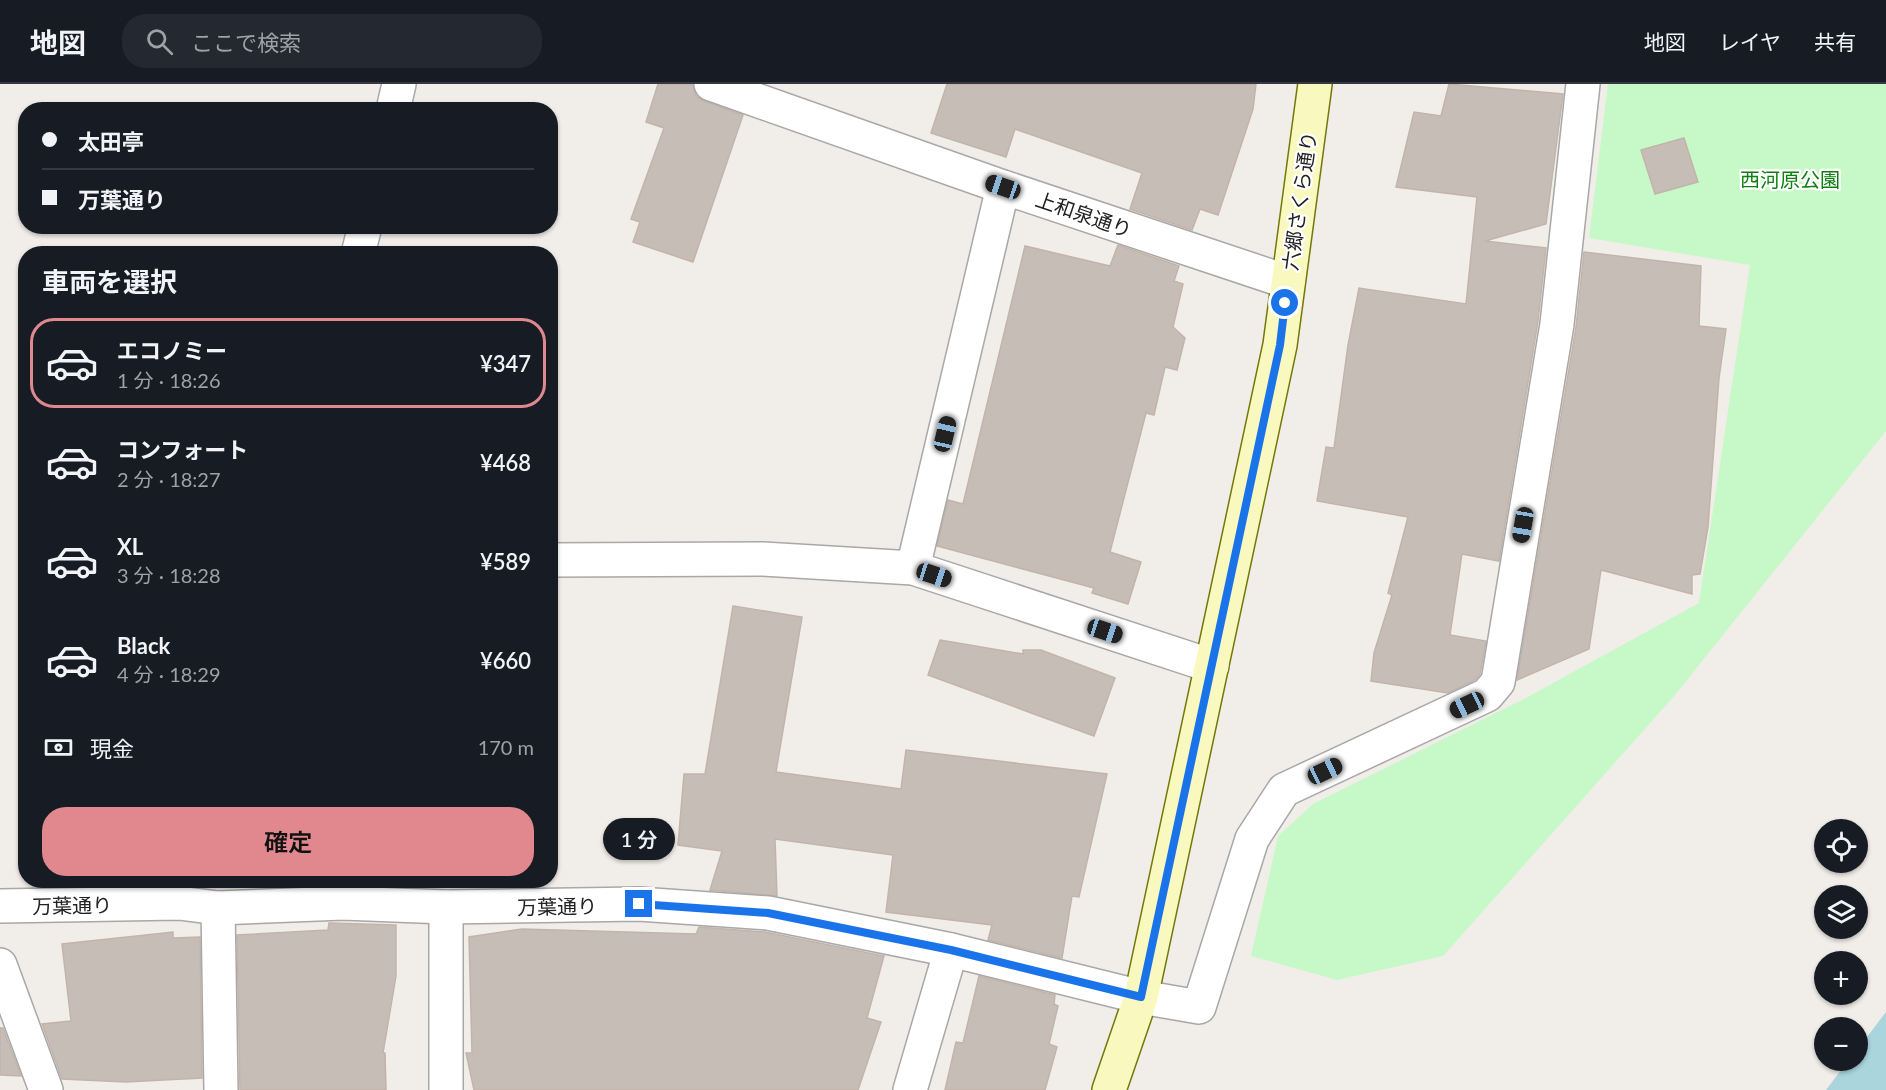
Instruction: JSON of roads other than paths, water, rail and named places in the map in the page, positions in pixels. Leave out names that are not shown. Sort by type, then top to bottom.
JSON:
[{"type":"main road","name":"六郷さくら通り","points":[[1109,1090],[1141,997],[1280,345],[1315,84]]},
{"type":"street","points":[[395,102],[399,84]]},
{"type":"street","name":"上和泉通り","points":[[711,84],[1003,187],[1288,282]]},
{"type":"street","name":"万葉通り","points":[[0,906],[180,892],[218,908],[343,903],[446,907],[639,904],[768,913],[951,950],[1141,997],[1199,1007],[1252,839],[1284,790],[1488,695],[1497,682],[1557,324],[1582,84]]},
{"type":"street","points":[[913,568],[1003,187]]},
{"type":"street","points":[[558,560],[763,559],[913,568],[1212,666]]},
{"type":"street","points":[[446,907],[446,1090]]},
{"type":"street","points":[[218,908],[221,1090]]},
{"type":"street","points":[[910,1090],[951,950]]},
{"type":"street","points":[[0,965],[46,1090]]},
{"type":"water","points":[[1886,1012],[1886,1090],[1826,1090],[1840,1071],[1868,1071],[1868,1036]]},
{"type":"park label","name":"西河原公園","points":[[1790,179]]}]
